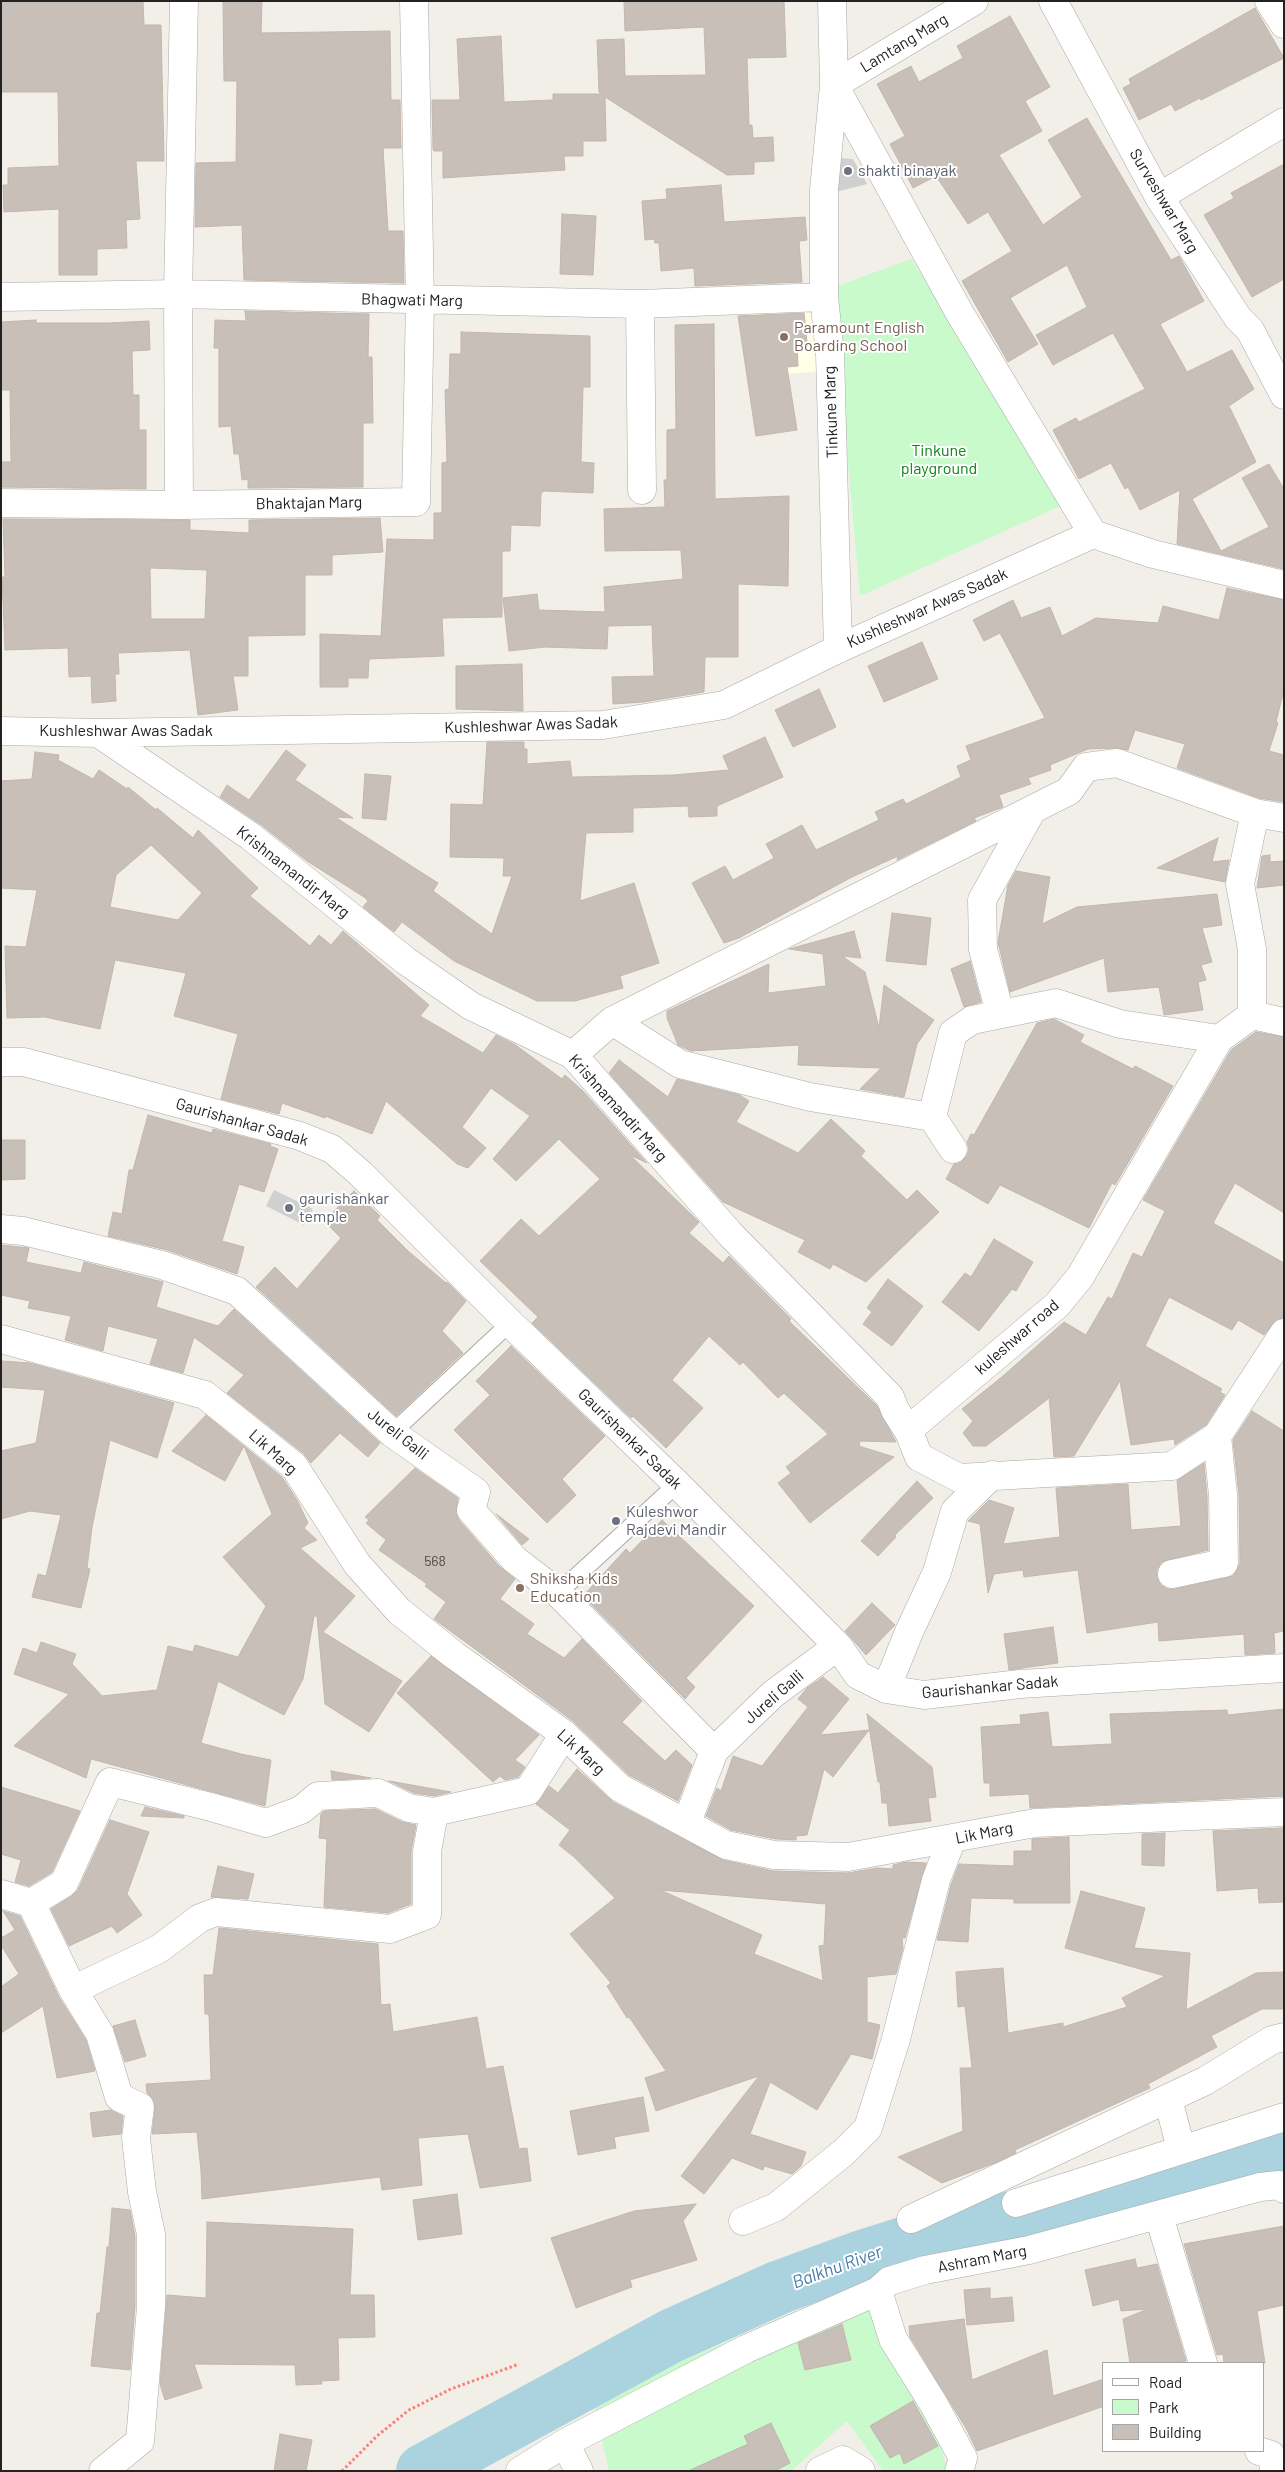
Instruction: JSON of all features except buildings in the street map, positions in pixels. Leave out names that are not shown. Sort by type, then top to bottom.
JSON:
[{"type":"street","points":[[179,505],[178,294],[184,1]]},
{"type":"street","points":[[414,1],[420,301]]},
{"type":"street","name":"Tinkune Marg","points":[[832,1],[834,85],[824,190],[824,297],[830,354],[838,649]]},
{"type":"street","name":"Lamtang Marg","points":[[834,85],[974,1]]},
{"type":"street","name":"Surveshwar Marg","points":[[1053,1],[1159,197],[1238,318],[1250,330],[1284,395]]},
{"type":"street","points":[[1269,1],[1284,24]]},
{"type":"street","name":"Tinkune Marg","points":[[834,85],[959,312],[1093,534]]},
{"type":"street","points":[[1159,197],[1284,122]]},
{"type":"street","name":"Bhagwati Marg","points":[[1,298],[178,294],[420,301],[640,304],[824,297]]},
{"type":"street","name":"Bhaktajan Marg","points":[[1,503],[179,505],[416,502],[420,301]]},
{"type":"street","points":[[640,304],[642,490]]},
{"type":"street","points":[[1093,534],[1153,554],[1284,585]]},
{"type":"street","name":"Kushleshwar Awas Sadak","points":[[1,730],[98,733],[604,725],[724,705],[838,649],[1093,534]]},
{"type":"street","name":"Krishnamandir Marg","points":[[98,733],[250,836],[406,961],[471,1006],[574,1055],[731,1235],[890,1398],[895,1410],[908,1430]]},
{"type":"street","points":[[574,1055],[612,1021],[1031,812],[1069,791],[1086,767],[1117,763],[1256,813],[1284,818]]},
{"type":"street","points":[[1000,1013],[984,949],[982,900],[1031,812]]},
{"type":"street","points":[[1256,813],[1240,884],[1252,950],[1252,1015],[1284,1022]]},
{"type":"street","points":[[953,1149],[932,1117],[953,1033],[972,1020],[1000,1013],[1056,1004],[1120,1024],[1219,1039]]},
{"type":"street","name":"kuleshwar road","points":[[908,1430],[1057,1305],[1080,1277],[1219,1039],[1252,1015]]},
{"type":"street","points":[[612,1021],[680,1064],[810,1097],[932,1117]]},
{"type":"street","name":"Gaurishankar Sadak","points":[[1,1062],[24,1062],[300,1136],[332,1149],[361,1174],[510,1323],[677,1484],[838,1646],[858,1675],[886,1689],[924,1695],[1020,1684],[1284,1668]]},
{"type":"street","name":"Jureli Galli","points":[[1,1230],[23,1232],[162,1265],[237,1291],[392,1433],[476,1492],[472,1510],[514,1559],[558,1593],[714,1751]]},
{"type":"street","points":[[908,1430],[919,1457],[940,1470],[959,1478],[1172,1466],[1217,1436],[1284,1333]]},
{"type":"street","name":"Lik Marg","points":[[1,1339],[205,1395],[294,1466],[357,1564],[399,1611],[454,1655],[564,1734],[620,1788],[687,1822],[726,1845],[774,1855],[848,1858],[1035,1823],[1284,1812]]},
{"type":"street","points":[[1172,1574],[1224,1563],[1224,1494],[1217,1436]]},
{"type":"street","points":[[886,1689],[909,1632],[937,1572],[954,1511],[992,1475]]},
{"type":"street","name":"Jureli Galli","points":[[687,1822],[714,1751],[773,1694],[838,1646]]},
{"type":"street","points":[[31,1903],[64,1883],[110,1782],[266,1823],[301,1810],[318,1796],[378,1793],[409,1808],[434,1812],[528,1791],[564,1734]]},
{"type":"street","points":[[73,1990],[158,1949],[200,1918],[216,1912],[390,1929],[427,1915],[427,1852],[434,1812]]},
{"type":"street","points":[[743,2221],[776,2207],[844,2152],[868,2128],[896,2039],[936,1880],[952,1839]]},
{"type":"street","points":[[1,1894],[31,1903],[73,1990],[100,2034],[119,2097],[140,2107],[136,2138],[142,2192],[151,2234],[151,2307],[140,2441],[103,2471]]},
{"type":"street","points":[[911,2219],[1168,2099],[1205,2081],[1272,2040],[1284,2038]]},
{"type":"street","points":[[1168,2099],[1180,2149]]},
{"type":"street","points":[[1016,2203],[1284,2117]]},
{"type":"street","points":[[1034,2162],[1047,2193]]},
{"type":"street","name":"Ashram Marg","points":[[520,2471],[565,2443],[746,2349],[878,2291],[889,2281],[925,2270],[1029,2250],[1260,2187],[1279,2185],[1284,2189]]},
{"type":"street","points":[[1159,2216],[1203,2362]]},
{"type":"street","points":[[878,2291],[894,2339],[933,2402],[963,2458],[959,2471]]},
{"type":"street","points":[[565,2443],[579,2471]]},
{"type":"street","points":[[820,2471],[843,2460],[862,2471]]},
{"type":"lane","points":[[392,1433],[510,1323]]},
{"type":"lane","points":[[558,1593],[677,1484]]},
{"type":"path","points":[[342,2471],[377,2436],[409,2410],[451,2388],[519,2364]]},
{"type":"shaded area","name":"shakti binayak","points":[[836,158],[853,159],[867,184],[836,192]]},
{"type":"shaded area","name":"Paramount English Boarding School","points":[[817,302],[822,371],[752,377],[746,303]]},
{"type":"shaded area","name":"gaurishankar temple","points":[[274,1190],[313,1209],[304,1225],[266,1206]]},
{"type":"green space","name":"Tinkune playground","points":[[911,259],[1076,499],[860,596],[832,288]]},
{"type":"green space","points":[[864,2282],[939,2442],[948,2471],[883,2471],[847,2421],[791,2471],[609,2471],[593,2400]]},
{"type":"waterway","name":"Balkhu River","points":[[423,2471],[671,2336],[780,2287],[859,2258],[938,2233],[1046,2211],[1147,2187],[1284,2149]]},
{"type":"place","name":"shakti binayak","points":[[848,171]]},
{"type":"place","name":"Paramount English Boarding School","points":[[784,337]]},
{"type":"place","name":"gaurishankar temple","points":[[289,1208]]},
{"type":"place","name":"Kuleshwor Rajdevi Mandir","points":[[616,1521]]},
{"type":"place","name":"Shiksha Kids Education","points":[[520,1588]]}]
